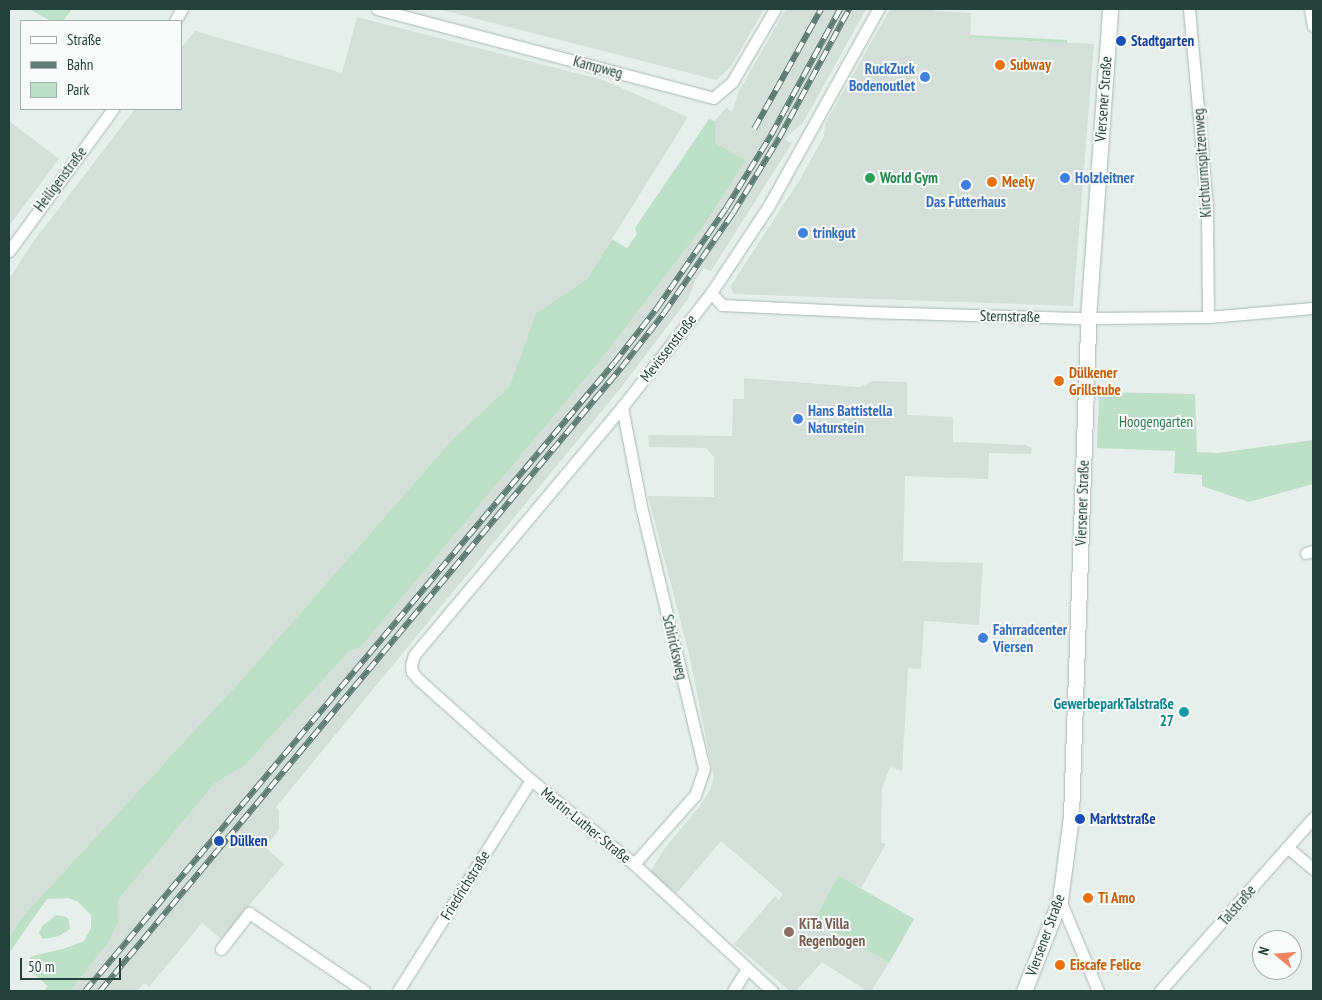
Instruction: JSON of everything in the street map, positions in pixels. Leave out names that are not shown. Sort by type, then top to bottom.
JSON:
[{"type":"main road","name":"Viersener Straße","points":[[1024,991],[1060,900],[1071,816],[1088,318],[1110,9]]},
{"type":"street","points":[[176,20],[182,9]]},
{"type":"street","name":"Kampweg","points":[[377,9],[714,98],[732,82],[775,9]]},
{"type":"street","name":"Mevissenstraße","points":[[414,655],[622,407],[711,293],[768,207],[878,9]]},
{"type":"street","name":"Kirchturmspitzenweg","points":[[1189,9],[1207,208],[1208,317]]},
{"type":"street","points":[[1310,9],[1313,26]]},
{"type":"street","name":"Heiligenstraße","points":[[9,250],[112,110]]},
{"type":"street","name":"Sternstraße","points":[[711,293],[722,305],[868,312],[1088,318],[1208,317],[1313,308]]},
{"type":"street","name":"Schiricksweg","points":[[622,407],[641,506],[704,769],[695,795],[634,864]]},
{"type":"street","name":"Martin-Luther-Straße","points":[[414,655],[412,672],[419,680],[531,780],[634,864],[772,991]]},
{"type":"street","name":"Friedrichstraße","points":[[398,991],[531,780]]},
{"type":"street","name":"Talstraße","points":[[1160,991],[1313,818]]},
{"type":"street","points":[[1287,847],[1313,869]]},
{"type":"street","points":[[1060,900],[1098,991]]},
{"type":"street","points":[[221,949],[249,913],[364,991]]},
{"type":"street","points":[[733,991],[747,969]]},
{"type":"shaded area","points":[[438,9],[764,9],[732,65],[717,80]]},
{"type":"shaded area","points":[[786,9],[866,9],[803,123],[786,137],[785,140],[792,143],[711,271],[704,268],[695,281],[688,299],[620,389],[276,807],[279,810],[279,830],[265,847],[284,864],[221,939],[202,923],[149,987],[144,983],[137,991],[70,991],[108,943],[118,922],[118,900],[214,784],[245,765],[350,650],[360,648],[599,362],[705,224],[746,160],[715,143],[715,121],[726,108],[732,112],[739,91]]},
{"type":"shaded area","points":[[890,9],[935,9],[935,11],[971,13],[970,38],[1094,44],[1073,306],[734,294],[730,287],[799,181],[824,136],[825,124]]},
{"type":"shaded area","points":[[357,17],[603,80],[688,117],[587,279],[536,313],[509,387],[452,440],[253,667],[23,916],[9,937],[9,279],[33,242],[134,110],[182,110],[182,47],[195,31],[342,73]]},
{"type":"shaded area","points":[[9,121],[59,159],[9,226]]},
{"type":"shaded area","points":[[744,378],[860,387],[873,381],[907,382],[907,415],[953,417],[953,442],[1025,445],[1032,448],[1031,454],[989,453],[988,479],[905,476],[903,561],[983,563],[979,625],[924,621],[921,669],[908,668],[902,771],[890,767],[882,788],[881,842],[886,844],[861,888],[838,875],[814,919],[889,963],[871,991],[867,991],[822,962],[796,991],[790,991],[734,944],[775,896],[779,900],[783,894],[721,841],[676,894],[650,872],[665,848],[700,806],[710,790],[714,778],[689,654],[648,496],[714,497],[714,457],[706,448],[649,447],[648,435],[732,436],[733,399],[744,399]]},
{"type":"green space","points":[[29,9],[72,9],[64,20],[49,20]]},
{"type":"green space","points":[[970,35],[1067,40],[1067,43],[970,38]]},
{"type":"green space","points":[[709,119],[715,121],[715,143],[746,160],[705,224],[599,362],[360,648],[350,650],[245,765],[214,784],[118,900],[118,922],[108,943],[70,991],[44,991],[48,986],[28,969],[26,962],[32,956],[63,949],[84,941],[91,928],[91,915],[78,902],[69,898],[47,899],[9,953],[9,937],[23,916],[253,667],[452,440],[509,387],[536,313],[587,279],[612,239],[627,248],[637,234],[635,228]]},
{"type":"green space","name":"Hoogengarten","points":[[1099,392],[1195,394],[1197,452],[1218,453],[1313,440],[1313,484],[1249,502],[1202,486],[1202,475],[1174,473],[1175,451],[1097,448]]},
{"type":"green space","points":[[838,875],[914,919],[889,963],[814,920]]},
{"type":"green space","points":[[56,915],[66,917],[69,920],[70,929],[59,936],[43,939],[39,933],[42,926]]},
{"type":"railway","points":[[754,129],[821,9]]},
{"type":"railway","points":[[85,991],[614,363],[657,308],[726,208],[771,135],[840,9]]},
{"type":"railway","points":[[100,991],[621,368],[664,313],[733,213],[779,138],[849,9]]},
{"type":"place","name":"Stadtgarten","points":[[1121,41]]},
{"type":"place","name":"Subway","points":[[1000,65]]},
{"type":"place","name":"RuckZuck Bodenoutlet","points":[[925,77]]},
{"type":"place","name":"World Gym","points":[[870,178]]},
{"type":"place","name":"Holzleitner","points":[[1065,178]]},
{"type":"place","name":"Meely","points":[[992,182]]},
{"type":"place","name":"Das Futterhaus","points":[[966,185]]},
{"type":"place","name":"trinkgut","points":[[803,233]]},
{"type":"place","name":"Dülkener Grillstube","points":[[1059,381]]},
{"type":"place","name":"Hans Battistella Naturstein","points":[[798,419]]},
{"type":"place","name":"Fahrradcenter Viersen","points":[[983,638]]},
{"type":"place","name":"GewerbeparkTalstraße 27","points":[[1184,712]]},
{"type":"place","name":"Marktstraße","points":[[1080,819]]},
{"type":"place","name":"Dülken","points":[[219,841]]},
{"type":"place","name":"Ti Amo","points":[[1088,898]]},
{"type":"place","name":"KiTa Villa Regenbogen","points":[[789,932]]},
{"type":"place","name":"Eiscafe Felice","points":[[1060,965]]}]
